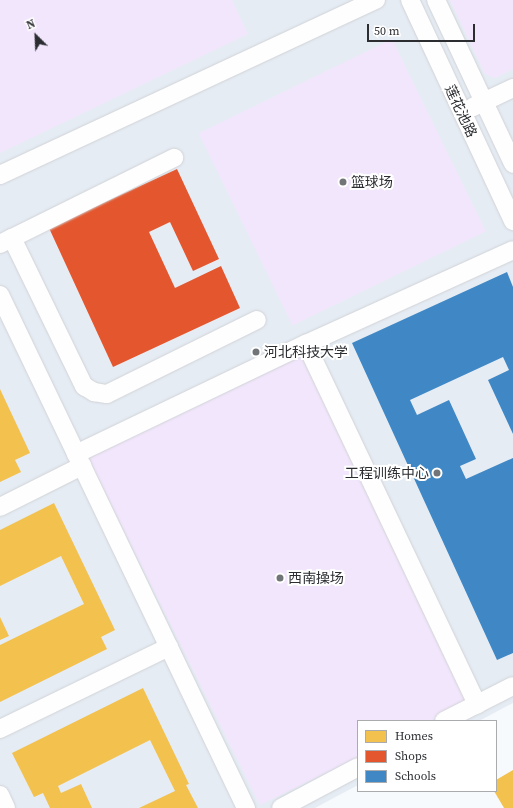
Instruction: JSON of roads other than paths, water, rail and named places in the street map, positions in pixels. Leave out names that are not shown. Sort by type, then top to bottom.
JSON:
[{"type":"lane","points":[[0,175],[376,0]]},
{"type":"lane","name":"莲花池路","points":[[410,0],[513,221]]},
{"type":"lane","name":"莲花池路","points":[[436,0],[513,164]]},
{"type":"lane","points":[[462,112],[513,88]]},
{"type":"lane","points":[[174,158],[6,241],[84,386],[94,392],[107,394],[257,320]]},
{"type":"lane","points":[[0,507],[79,460],[306,344],[513,250]]},
{"type":"lane","points":[[0,294],[246,808]]},
{"type":"lane","points":[[306,344],[477,704]]},
{"type":"lane","points":[[0,729],[169,647]]},
{"type":"lane","points":[[446,720],[513,686]]},
{"type":"lane","points":[[281,808],[357,768]]},
{"type":"lane","points":[[0,795],[6,808]]},
{"type":"place","name":"篮球场","points":[[343,182]]},
{"type":"place","name":"河北科技大学","points":[[256,352]]},
{"type":"place","name":"工程训练中心","points":[[437,473]]},
{"type":"place","name":"西南操场","points":[[280,578]]}]
